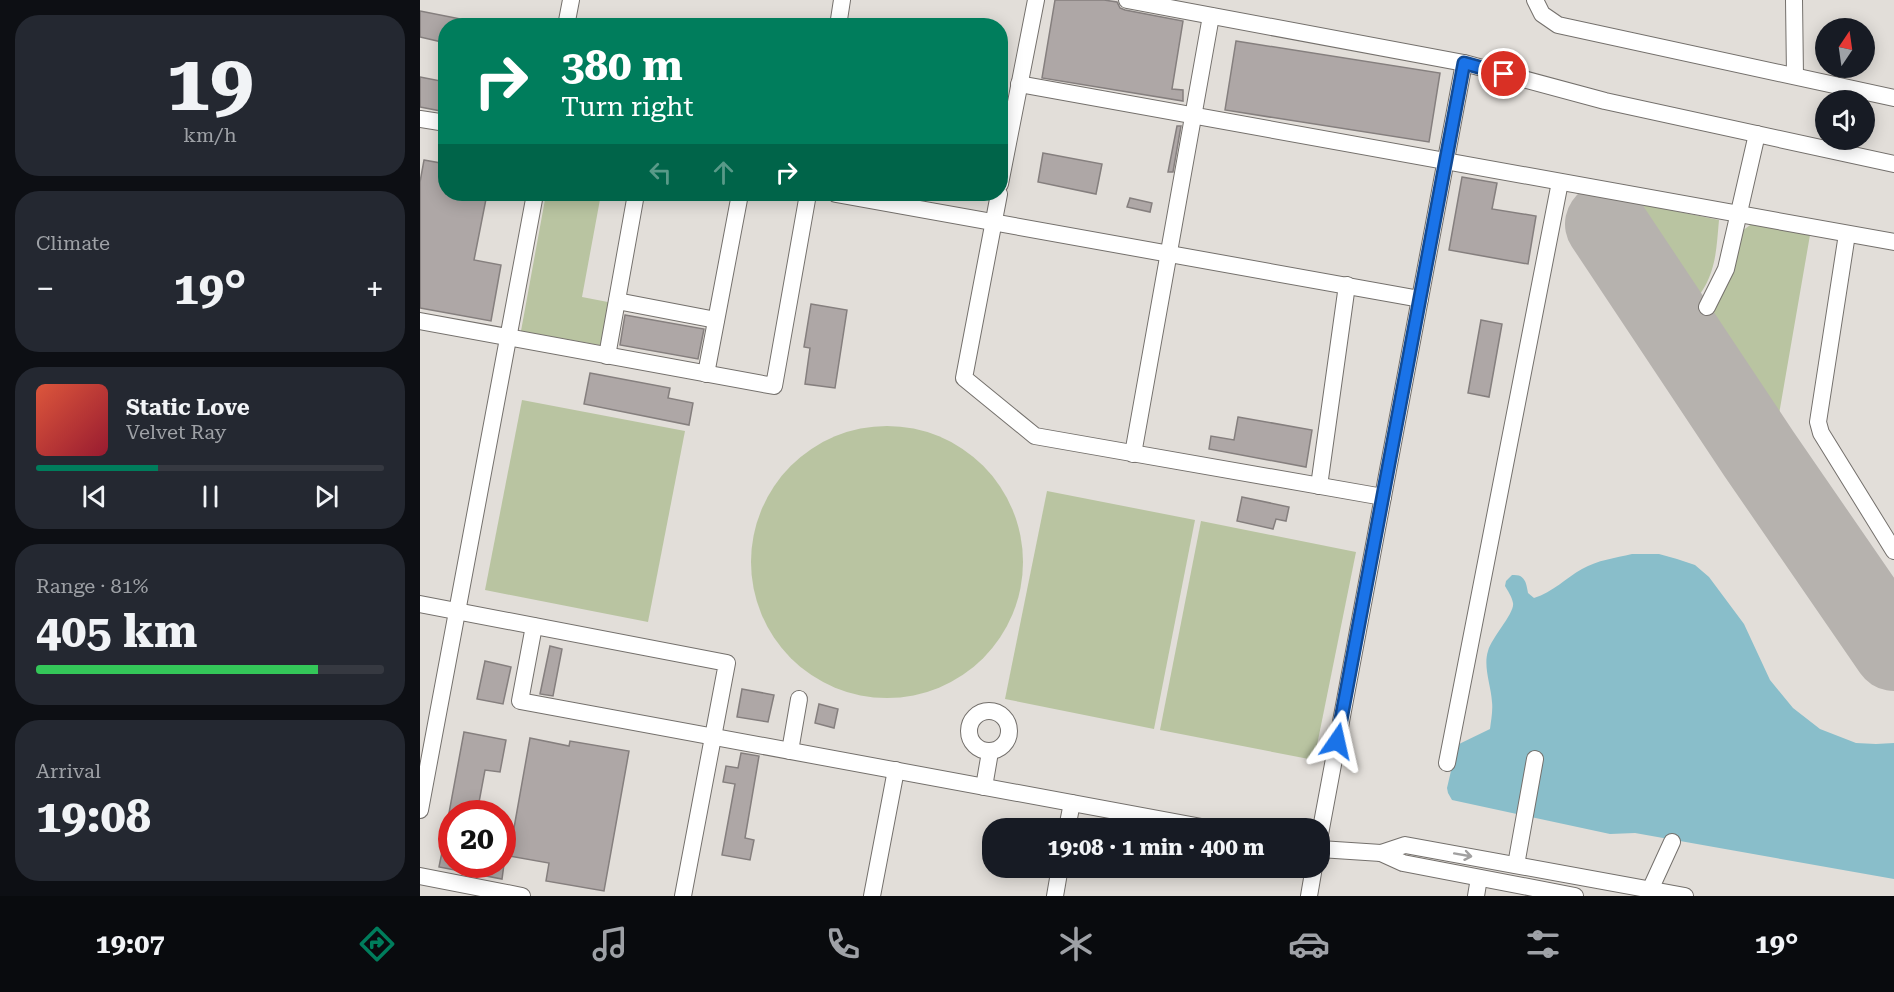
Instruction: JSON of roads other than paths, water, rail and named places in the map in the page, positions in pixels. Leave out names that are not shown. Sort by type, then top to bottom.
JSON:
[{"type":"lane","points":[[568,18],[571,0]]},
{"type":"lane","points":[[839,18],[842,0]]},
{"type":"lane","points":[[1008,142],[1036,0]]},
{"type":"lane","points":[[1127,0],[1464,63],[1605,101],[1894,164]]},
{"type":"lane","points":[[1535,0],[1542,14],[1558,25],[1894,98]]},
{"type":"lane","points":[[1794,0],[1795,76]]},
{"type":"lane","points":[[1133,454],[1211,16]]},
{"type":"lane","points":[[1323,818],[1464,63]]},
{"type":"lane","points":[[1019,84],[1894,242]]},
{"type":"lane","points":[[420,119],[438,122]]},
{"type":"lane","points":[[1707,307],[1725,269],[1757,134]]},
{"type":"lane","points":[[1448,763],[1560,182]]},
{"type":"lane","points":[[420,810],[534,201]]},
{"type":"lane","points":[[607,356],[635,201]]},
{"type":"lane","points":[[706,374],[739,201]]},
{"type":"lane","points":[[420,321],[774,386],[807,201]]},
{"type":"lane","points":[[875,201],[1420,298]]},
{"type":"lane","points":[[998,201],[964,378],[1035,436],[1383,497]]},
{"type":"lane","points":[[1847,234],[1818,422],[1821,433],[1894,551]]},
{"type":"lane","points":[[1319,486],[1347,285]]},
{"type":"lane","points":[[617,301],[716,320]]},
{"type":"lane","points":[[420,604],[727,663],[683,896]]},
{"type":"lane","points":[[534,626],[520,701],[1153,818]]},
{"type":"lane","points":[[790,751],[800,699]]},
{"type":"lane","points":[[984,787],[990,752]]},
{"type":"lane","points":[[1516,865],[1535,759]]},
{"type":"lane","points":[[872,896],[896,770]]},
{"type":"lane","points":[[1069,818],[1072,803]]},
{"type":"lane","points":[[1650,890],[1672,842]]},
{"type":"lane","points":[[1381,853],[1405,845],[1685,896]]},
{"type":"lane","points":[[1330,850],[1381,853],[1403,863],[1575,896]]},
{"type":"lane","points":[[420,876],[522,896]]},
{"type":"lane","points":[[1055,896],[1058,878]]},
{"type":"lane","points":[[1309,896],[1312,878]]},
{"type":"lane","points":[[1476,896],[1479,878]]},
{"type":"water","points":[[1632,554],[1659,554],[1677,559],[1695,565],[1709,577],[1744,624],[1770,680],[1793,708],[1820,729],[1856,743],[1894,743],[1894,879],[1635,833],[1610,834],[1452,800],[1447,788],[1457,745],[1490,729],[1492,705],[1487,657],[1490,645],[1513,607],[1512,599],[1505,586],[1506,581],[1512,575],[1522,577],[1528,593],[1534,598],[1588,566]]}]
